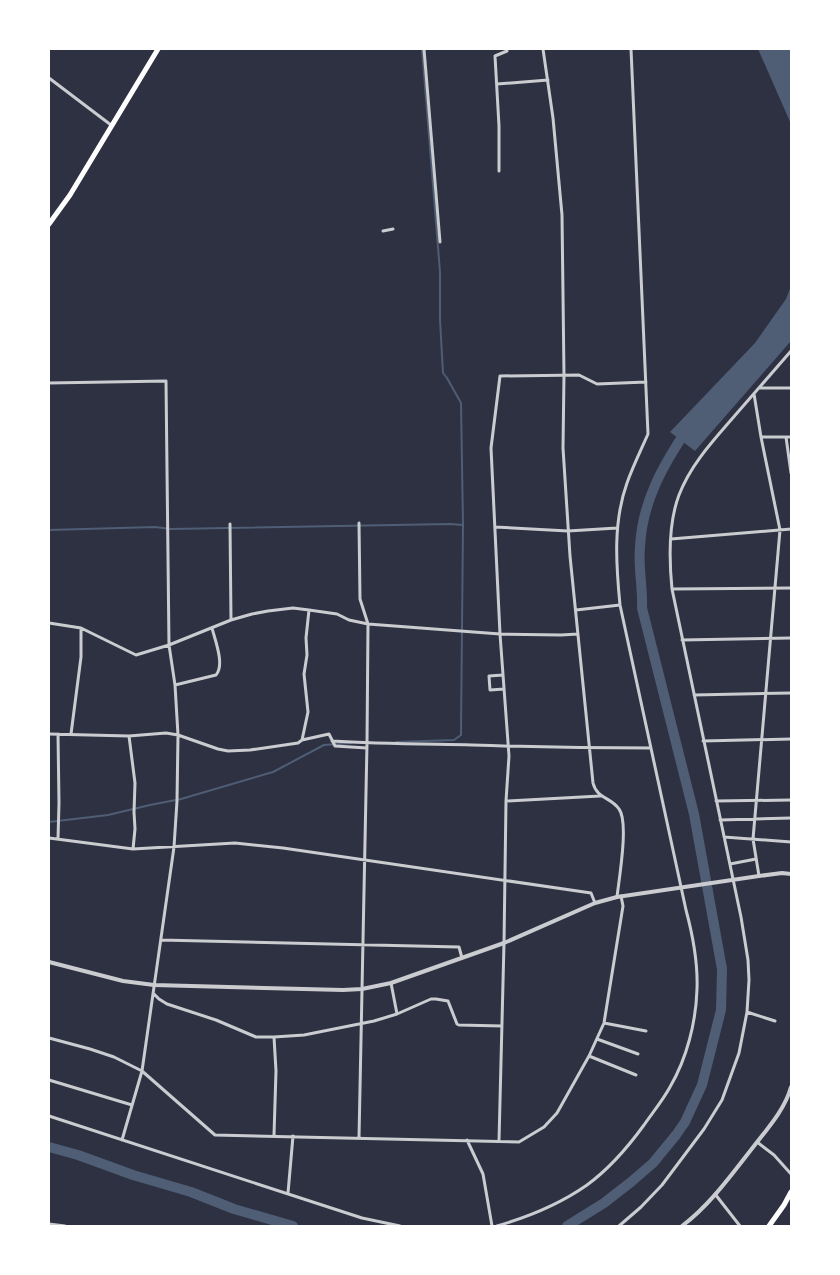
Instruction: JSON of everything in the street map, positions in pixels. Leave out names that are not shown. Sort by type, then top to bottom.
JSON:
[{"type":"main road","points":[[49,224],[70,194],[158,49]]},
{"type":"main road","points":[[769,1226],[791,1192]]},
{"type":"street","points":[[424,49],[440,242]]},
{"type":"street","points":[[499,171],[495,56],[506,51],[506,49]]},
{"type":"street","points":[[49,1038],[90,1049],[142,1071],[215,1135],[519,1142],[544,1127],[557,1113],[597,1039],[604,1022],[622,906],[619,897],[622,815],[616,805],[600,796],[594,789],[589,748],[568,531],[563,448],[562,215],[553,118],[543,49]]},
{"type":"street","points":[[497,1226],[525,1218],[566,1198],[588,1184],[630,1144],[670,1088],[680,1067],[695,1016],[697,973],[694,940],[620,604],[616,565],[617,528],[621,502],[648,434],[631,49]]},
{"type":"street","points":[[49,78],[111,125]]},
{"type":"street","points":[[497,84],[548,80]]},
{"type":"street","points":[[383,231],[393,229]]},
{"type":"street","points":[[619,1226],[662,1185],[704,1129],[722,1100],[739,1054],[747,1012],[748,960],[730,864],[672,590],[670,568],[672,526],[678,497],[701,454],[791,352]]},
{"type":"street","points":[[499,1141],[508,746],[500,634],[491,448],[500,376],[579,374],[597,384],[646,382]]},
{"type":"street","points":[[49,383],[166,381],[169,645],[175,685],[178,735],[177,800],[174,847],[142,1071],[122,1140]]},
{"type":"street","points":[[759,388],[791,388]]},
{"type":"street","points":[[754,394],[780,530],[753,839],[759,876]]},
{"type":"street","points":[[761,437],[791,437]]},
{"type":"street","points":[[786,437],[791,473]]},
{"type":"street","points":[[359,523],[360,599],[368,624],[359,1138]]},
{"type":"street","points":[[230,524],[232,620]]},
{"type":"street","points":[[495,527],[568,531],[617,528]]},
{"type":"street","points":[[671,540],[791,529]]},
{"type":"street","points":[[672,590],[791,588]]},
{"type":"street","points":[[576,610],[620,604]]},
{"type":"street","points":[[49,623],[81,628],[136,655],[169,645],[252,614],[294,608],[337,614],[349,620],[368,624],[500,634],[578,634]]},
{"type":"street","points":[[302,740],[308,712],[304,674],[307,655],[308,610]]},
{"type":"street","points":[[71,734],[81,657],[81,628]]},
{"type":"street","points":[[175,685],[218,674],[220,663],[212,628]]},
{"type":"street","points":[[682,640],[791,638]]},
{"type":"street","points":[[503,675],[489,676],[490,690],[504,688]]},
{"type":"street","points":[[694,695],[791,694]]},
{"type":"street","points":[[49,734],[130,736],[166,733],[228,751],[259,749],[298,743],[302,740],[329,734],[335,746],[367,748]]},
{"type":"street","points":[[58,734],[58,839]]},
{"type":"street","points":[[130,736],[135,783],[133,849]]},
{"type":"street","points":[[704,741],[791,739]]},
{"type":"street","points":[[332,740],[367,743],[651,748]]},
{"type":"street","points":[[506,801],[600,796]]},
{"type":"street","points":[[716,801],[791,800]]},
{"type":"street","points":[[720,820],[791,818]]},
{"type":"street","points":[[724,837],[791,842]]},
{"type":"street","points":[[49,838],[133,849],[235,843],[295,850],[591,893],[595,903]]},
{"type":"street","points":[[730,864],[756,859]]},
{"type":"street","points":[[49,962],[123,981],[154,985],[334,990],[362,989],[390,983],[504,943],[595,903],[619,897],[733,879],[782,873],[791,874]]},
{"type":"street","points":[[160,940],[459,947],[462,958]]},
{"type":"street","points":[[390,983],[397,1014]]},
{"type":"street","points":[[153,992],[167,1004],[216,1020],[256,1036],[304,1035],[374,1021],[397,1014],[427,1000],[436,999],[448,1001],[459,1025],[502,1026]]},
{"type":"street","points":[[747,1012],[774,1021]]},
{"type":"street","points":[[604,1022],[646,1031]]},
{"type":"street","points":[[274,1037],[276,1071],[274,1136]]},
{"type":"street","points":[[597,1039],[638,1054]]},
{"type":"street","points":[[588,1056],[636,1075]]},
{"type":"street","points":[[49,1080],[132,1105]]},
{"type":"street","points":[[682,1226],[715,1194],[757,1142],[790,1098],[791,1087]]},
{"type":"street","points":[[49,1116],[362,1218],[400,1226]]},
{"type":"street","points":[[288,1193],[293,1136]]},
{"type":"street","points":[[467,1140],[483,1174],[492,1226]]},
{"type":"street","points":[[757,1142],[774,1155],[791,1174]]},
{"type":"street","points":[[715,1194],[740,1226]]},
{"type":"street","points":[[49,1224],[65,1226]]},
{"type":"water","points":[[758,49],[791,49],[791,124]]},
{"type":"water","points":[[791,286],[791,341],[695,451],[670,432],[755,343],[786,299]]},
{"type":"waterway","points":[[396,742],[454,740],[461,735],[463,525],[461,403],[443,373],[440,272],[422,49]]},
{"type":"waterway","points":[[567,1226],[604,1203],[631,1182],[653,1163],[676,1135],[685,1122],[702,1085],[721,1010],[722,969],[694,814],[642,608],[640,555],[642,530],[649,499],[662,470],[688,428]]},
{"type":"waterway","points":[[49,530],[155,527],[171,529],[463,525]]},
{"type":"waterway","points":[[49,822],[108,815],[181,799],[273,772],[324,745],[351,743]]},
{"type":"waterway","points":[[49,1147],[191,1192],[234,1209],[293,1226]]}]
